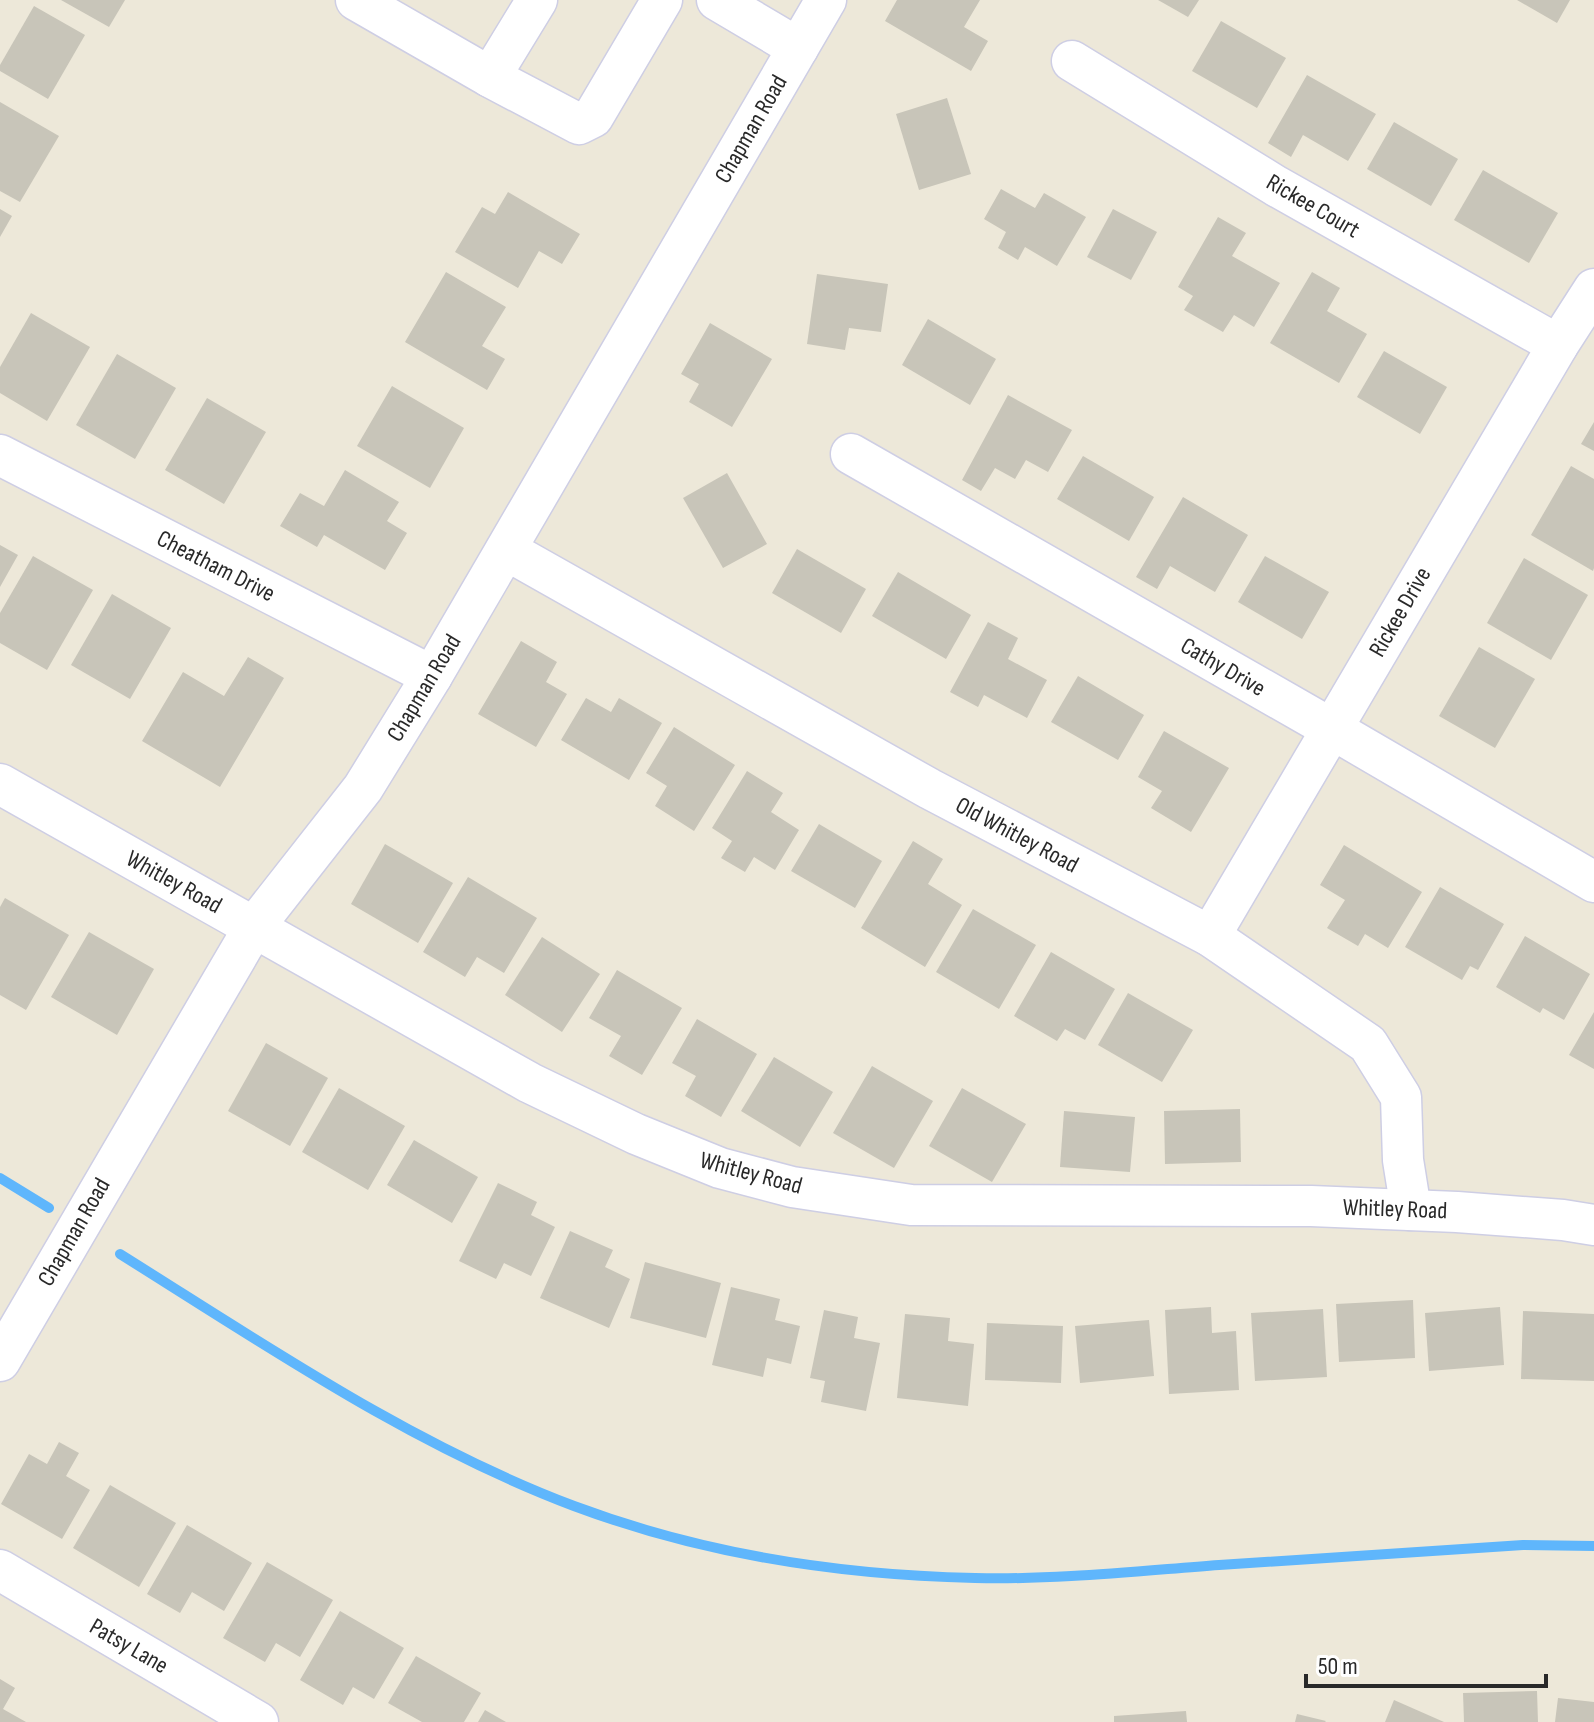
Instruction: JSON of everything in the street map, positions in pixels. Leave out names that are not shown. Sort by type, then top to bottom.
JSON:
[{"type":"street","points":[[356,0],[579,124],[593,117],[662,0]]},
{"type":"street","points":[[490,77],[537,0]]},
{"type":"street","points":[[717,0],[798,48]]},
{"type":"street","name":"Chapman Road","points":[[0,1361],[254,927],[363,788],[432,676],[826,0]]},
{"type":"street","name":"Rickee Court","points":[[1072,61],[1276,186],[1558,345]]},
{"type":"street","name":"Rickee Drive","points":[[1210,936],[1594,289]]},
{"type":"street","name":"Cathy Drive","points":[[851,454],[1594,882]]},
{"type":"street","name":"Cheatham Drive","points":[[0,455],[432,676]]},
{"type":"street","name":"Old Whitley Road","points":[[506,550],[930,789],[1210,936],[1368,1044],[1401,1097],[1403,1160],[1411,1210]]},
{"type":"street","name":"Whitley Road","points":[[0,784],[543,1089],[636,1134],[720,1168],[792,1187],[911,1205],[1311,1206],[1563,1220],[1594,1225]]},
{"type":"street","name":"Patsy Lane","points":[[0,1570],[258,1722]]},
{"type":"building","points":[[61,0],[125,0],[109,27]]},
{"type":"building","points":[[897,0],[980,0],[964,27],[988,41],[971,71],[885,21]]},
{"type":"building","points":[[1158,0],[1199,0],[1188,17]]},
{"type":"building","points":[[1517,0],[1570,0],[1557,23]]},
{"type":"building","points":[[34,6],[85,35],[48,99],[0,71],[0,65]]},
{"type":"building","points":[[1221,21],[1286,58],[1257,108],[1192,71]]},
{"type":"building","points":[[1307,75],[1376,114],[1348,161],[1303,135],[1291,157],[1268,143]]},
{"type":"building","points":[[947,98],[971,174],[919,190],[896,114]]},
{"type":"building","points":[[0,102],[59,136],[20,202],[0,191]]},
{"type":"building","points":[[1394,122],[1458,159],[1431,206],[1367,169]]},
{"type":"building","points":[[1483,170],[1558,213],[1529,263],[1454,220]]},
{"type":"building","points":[[1001,189],[1035,208],[1044,193],[1086,217],[1057,266],[1025,247],[1018,260],[998,248],[1006,232],[984,219]]},
{"type":"building","points":[[508,192],[580,234],[562,264],[539,251],[518,288],[455,252],[482,207],[495,214]]},
{"type":"building","points":[[0,209],[12,216],[0,237]]},
{"type":"building","points":[[1113,209],[1157,232],[1131,280],[1087,257]]},
{"type":"building","points":[[1218,217],[1246,233],[1232,256],[1280,283],[1254,327],[1234,315],[1223,332],[1184,310],[1193,296],[1178,287]]},
{"type":"building","points":[[446,272],[506,307],[482,346],[505,359],[487,390],[405,342]]},
{"type":"building","points":[[1312,272],[1340,288],[1327,311],[1367,334],[1339,383],[1270,343]]},
{"type":"building","points":[[817,274],[888,284],[881,332],[849,328],[845,350],[807,344]]},
{"type":"building","points":[[31,313],[90,347],[47,421],[0,393],[0,367]]},
{"type":"building","points":[[928,319],[996,359],[970,405],[902,365]]},
{"type":"building","points":[[710,323],[772,359],[732,427],[689,402],[699,384],[681,374]]},
{"type":"building","points":[[1384,351],[1447,387],[1420,434],[1357,397]]},
{"type":"building","points":[[117,354],[176,388],[135,459],[76,425]]},
{"type":"building","points":[[392,386],[464,428],[430,488],[357,446]]},
{"type":"building","points":[[1008,395],[1072,430],[1048,472],[1026,460],[1015,479],[995,468],[981,491],[962,480]]},
{"type":"building","points":[[207,398],[266,432],[224,504],[165,470]]},
{"type":"building","points":[[1594,422],[1594,451],[1581,444]]},
{"type":"building","points":[[1083,456],[1154,497],[1129,541],[1057,499]]},
{"type":"building","points":[[1571,466],[1594,479],[1593,571],[1531,535]]},
{"type":"building","points":[[345,470],[399,502],[387,521],[407,533],[385,570],[324,535],[317,547],[280,526],[300,493],[324,506]]},
{"type":"building","points":[[727,473],[767,544],[723,568],[683,498]]},
{"type":"building","points":[[1183,497],[1248,535],[1215,592],[1170,566],[1157,589],[1136,577]]},
{"type":"building","points":[[0,545],[18,555],[0,587]]},
{"type":"building","points":[[797,549],[866,589],[841,633],[772,593]]},
{"type":"building","points":[[33,556],[93,590],[47,670],[0,643],[0,613]]},
{"type":"building","points":[[1265,556],[1329,592],[1302,639],[1238,602]]},
{"type":"building","points":[[1524,558],[1588,595],[1551,660],[1487,623]]},
{"type":"building","points":[[898,572],[971,615],[946,659],[872,616]]},
{"type":"building","points":[[112,594],[171,628],[130,699],[71,665]]},
{"type":"building","points":[[988,622],[1018,638],[1008,659],[1047,680],[1027,718],[984,695],[978,707],[950,692]]},
{"type":"building","points":[[521,641],[557,662],[546,682],[567,694],[536,747],[478,714]]},
{"type":"building","points":[[1479,647],[1535,679],[1495,748],[1439,716]]},
{"type":"building","points":[[248,657],[284,678],[220,787],[142,741],[183,672],[224,696]]},
{"type":"building","points":[[1078,676],[1144,715],[1118,760],[1051,722]]},
{"type":"building","points":[[586,698],[611,712],[619,698],[662,723],[629,780],[561,740]]},
{"type":"building","points":[[674,727],[735,765],[694,831],[655,806],[667,786],[646,773]]},
{"type":"building","points":[[1164,731],[1229,768],[1191,832],[1151,808],[1162,791],[1138,777]]},
{"type":"building","points":[[747,771],[783,793],[771,812],[799,830],[775,870],[754,857],[745,872],[721,858],[732,841],[712,828]]},
{"type":"building","points":[[819,824],[882,861],[855,908],[791,871]]},
{"type":"building","points":[[913,841],[943,859],[928,884],[962,905],[925,967],[861,928]]},
{"type":"building","points":[[385,844],[453,883],[418,943],[351,904]]},
{"type":"building","points":[[1344,845],[1422,892],[1388,948],[1365,934],[1358,946],[1327,928],[1345,900],[1320,885]]},
{"type":"building","points":[[468,877],[537,918],[504,973],[477,957],[465,977],[423,952]]},
{"type":"building","points":[[1440,887],[1504,924],[1478,970],[1470,966],[1462,980],[1405,947]]},
{"type":"building","points":[[5,898],[69,935],[26,1010],[0,995],[0,907]]},
{"type":"building","points":[[973,909],[1036,945],[999,1009],[936,972]]},
{"type":"building","points":[[89,932],[154,969],[117,1035],[51,997]]},
{"type":"building","points":[[1525,936],[1590,974],[1564,1020],[1543,1008],[1540,1013],[1496,987]]},
{"type":"building","points":[[542,937],[600,974],[562,1032],[505,995]]},
{"type":"building","points":[[1051,952],[1115,989],[1085,1040],[1065,1029],[1057,1041],[1014,1016]]},
{"type":"building","points":[[617,970],[682,1008],[642,1075],[609,1056],[621,1036],[589,1018]]},
{"type":"building","points":[[1128,993],[1193,1030],[1162,1082],[1098,1045]]},
{"type":"building","points":[[1594,1012],[1594,1069],[1569,1055]]},
{"type":"building","points":[[697,1019],[757,1054],[721,1117],[685,1096],[696,1076],[672,1063]]},
{"type":"building","points":[[266,1043],[328,1078],[290,1146],[228,1111]]},
{"type":"building","points":[[774,1057],[833,1092],[800,1147],[741,1111]]},
{"type":"building","points":[[872,1066],[933,1101],[894,1168],[833,1133]]},
{"type":"building","points":[[339,1088],[405,1126],[368,1190],[302,1152]]},
{"type":"building","points":[[962,1088],[1026,1124],[992,1182],[929,1146]]},
{"type":"building","points":[[1240,1109],[1241,1162],[1165,1164],[1164,1111]]},
{"type":"building","points":[[1064,1111],[1135,1117],[1130,1172],[1060,1167]]},
{"type":"building","points":[[414,1140],[478,1177],[452,1223],[387,1185]]},
{"type":"building","points":[[498,1183],[537,1202],[531,1215],[555,1227],[531,1276],[504,1263],[496,1279],[459,1261]]},
{"type":"building","points":[[570,1231],[613,1250],[605,1267],[630,1279],[609,1328],[540,1298]]},
{"type":"building","points":[[645,1262],[721,1283],[706,1338],[630,1318]]},
{"type":"building","points":[[731,1287],[780,1299],[775,1320],[800,1326],[791,1364],[767,1358],[763,1377],[712,1365]]},
{"type":"building","points":[[1413,1300],[1415,1358],[1339,1362],[1336,1304]]},
{"type":"building","points":[[1211,1307],[1212,1333],[1236,1331],[1239,1390],[1169,1394],[1165,1310]]},
{"type":"building","points":[[1500,1307],[1504,1365],[1429,1371],[1425,1313]]},
{"type":"building","points":[[1323,1309],[1327,1377],[1255,1381],[1251,1313]]},
{"type":"building","points":[[824,1310],[858,1317],[854,1338],[880,1343],[866,1411],[821,1402],[825,1381],[810,1378]]},
{"type":"building","points":[[1523,1311],[1594,1314],[1594,1381],[1521,1379]]},
{"type":"building","points":[[905,1314],[950,1318],[948,1341],[974,1344],[968,1406],[897,1398]]},
{"type":"building","points":[[1149,1320],[1154,1376],[1080,1383],[1075,1326]]},
{"type":"building","points":[[987,1323],[1063,1326],[1061,1383],[985,1380]]},
{"type":"building","points":[[59,1442],[79,1453],[66,1476],[90,1490],[62,1539],[1,1504],[29,1454],[47,1464]]},
{"type":"building","points":[[110,1485],[176,1523],[139,1587],[73,1548]]},
{"type":"building","points":[[187,1525],[252,1563],[224,1611],[192,1592],[180,1613],[147,1594]]},
{"type":"building","points":[[267,1562],[333,1600],[300,1657],[276,1643],[265,1662],[223,1638]]},
{"type":"building","points":[[340,1611],[404,1648],[374,1699],[353,1687],[343,1705],[300,1680]]},
{"type":"building","points":[[416,1656],[481,1693],[464,1722],[422,1722],[388,1703]]},
{"type":"building","points":[[0,1679],[15,1688],[3,1709],[26,1722],[0,1722]]},
{"type":"building","points":[[1537,1691],[1538,1722],[1464,1722],[1463,1693]]},
{"type":"building","points":[[1558,1698],[1594,1702],[1594,1722],[1555,1722]]},
{"type":"building","points":[[1394,1700],[1444,1722],[1385,1722]]},
{"type":"building","points":[[485,1710],[506,1722],[478,1722]]},
{"type":"building","points":[[1186,1711],[1187,1722],[1114,1722],[1114,1716]]},
{"type":"building","points":[[1297,1714],[1326,1721],[1295,1722]]},
{"type":"waterway","points":[[0,1178],[49,1208]]},
{"type":"waterway","points":[[120,1254],[341,1392],[455,1454],[574,1506],[622,1523],[771,1559],[924,1576],[1036,1578],[1523,1545],[1594,1546]]}]
